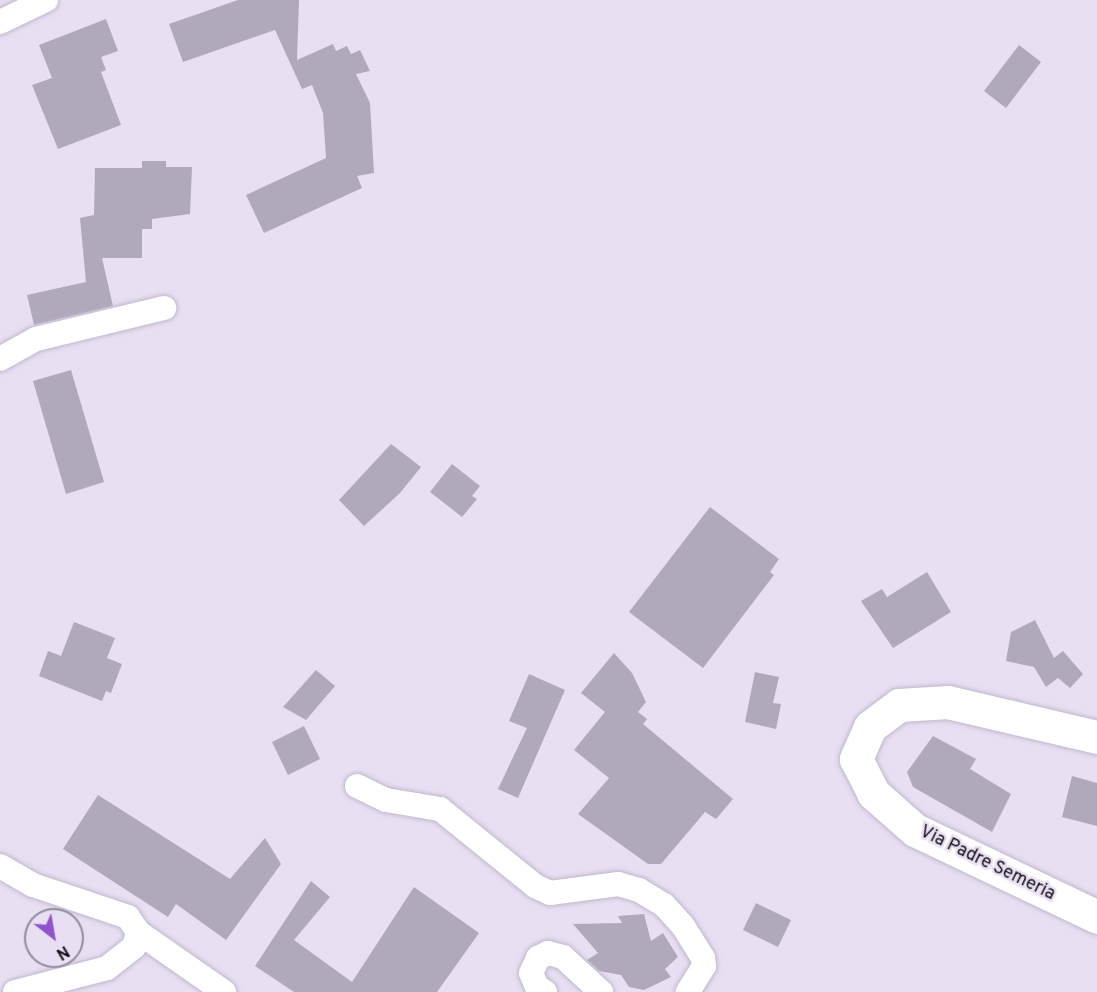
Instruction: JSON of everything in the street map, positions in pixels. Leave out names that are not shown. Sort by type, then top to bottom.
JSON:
[{"type":"main road","name":"Via Padre Semeria","points":[[1097,737],[948,702],[899,705],[870,727],[856,759],[873,793],[915,830],[1097,917]]},
{"type":"street","points":[[0,22],[46,0]]},
{"type":"street","points":[[0,358],[36,339],[164,308]]},
{"type":"street","points":[[357,786],[386,800],[440,809],[535,886],[550,893],[618,885],[639,890],[664,905],[683,926],[703,958],[704,966],[688,992]]},
{"type":"street","points":[[0,866],[42,889],[128,916],[138,932],[224,992]]},
{"type":"street","points":[[15,992],[107,968],[134,947],[138,932]]},
{"type":"street","points":[[545,992],[537,987],[531,973],[538,958],[548,953],[563,957],[601,992]]},
{"type":"building","points":[[238,0],[299,0],[297,60],[333,44],[336,51],[347,46],[351,54],[360,50],[370,71],[356,74],[370,103],[374,173],[357,176],[362,188],[264,233],[246,195],[326,158],[323,113],[312,85],[302,89],[275,30],[183,62],[169,24]]},
{"type":"building","points":[[106,19],[118,51],[101,57],[106,70],[101,72],[121,125],[58,149],[32,85],[52,78],[39,45]]},
{"type":"building","points":[[1019,45],[1041,62],[1006,108],[984,91]]},
{"type":"building","points":[[142,161],[166,161],[166,167],[192,167],[190,214],[152,219],[152,229],[142,229],[142,258],[102,258],[113,306],[34,325],[27,295],[86,282],[80,218],[94,215],[95,168],[142,168]]},
{"type":"building","points":[[71,370],[104,482],[66,494],[33,381]]},
{"type":"building","points":[[391,444],[421,467],[400,493],[364,526],[339,500]]},
{"type":"building","points":[[452,464],[480,486],[472,496],[477,499],[462,517],[430,492]]},
{"type":"building","points":[[710,507],[779,559],[770,572],[774,575],[703,668],[629,612]]},
{"type":"building","points":[[927,572],[951,612],[893,648],[861,601],[882,589],[887,597]]},
{"type":"building","points":[[1035,620],[1054,658],[1063,651],[1083,674],[1070,688],[1058,678],[1046,687],[1034,667],[1006,661],[1011,632]]},
{"type":"building","points":[[74,622],[115,638],[107,658],[122,664],[111,693],[106,691],[102,701],[39,676],[48,651],[61,656]]},
{"type":"building","points":[[614,653],[632,673],[646,702],[638,712],[647,719],[643,724],[733,799],[716,819],[705,812],[661,864],[648,864],[578,814],[609,778],[574,750],[605,712],[581,693]]},
{"type":"building","points":[[316,670],[335,686],[306,720],[283,707]]},
{"type":"building","points":[[755,672],[779,677],[773,703],[781,704],[776,729],[745,722]]},
{"type":"building","points":[[529,674],[565,690],[518,798],[498,789],[527,728],[509,721]]},
{"type":"building","points":[[304,726],[320,759],[288,775],[272,742]]},
{"type":"building","points":[[933,736],[976,759],[970,769],[1011,794],[992,832],[913,787],[907,772]]},
{"type":"building","points":[[1072,776],[1097,783],[1097,826],[1062,817]]},
{"type":"building","points":[[98,795],[230,879],[265,838],[281,864],[226,940],[176,904],[168,917],[63,849]]},
{"type":"building","points":[[311,881],[330,897],[294,940],[352,982],[414,887],[479,933],[437,992],[294,992],[255,966]]},
{"type":"building","points":[[756,903],[791,920],[778,947],[743,930]]},
{"type":"building","points":[[644,914],[651,941],[663,933],[678,957],[665,969],[671,977],[644,990],[629,987],[621,975],[599,971],[587,960],[598,953],[573,924],[622,923],[618,916]]}]
